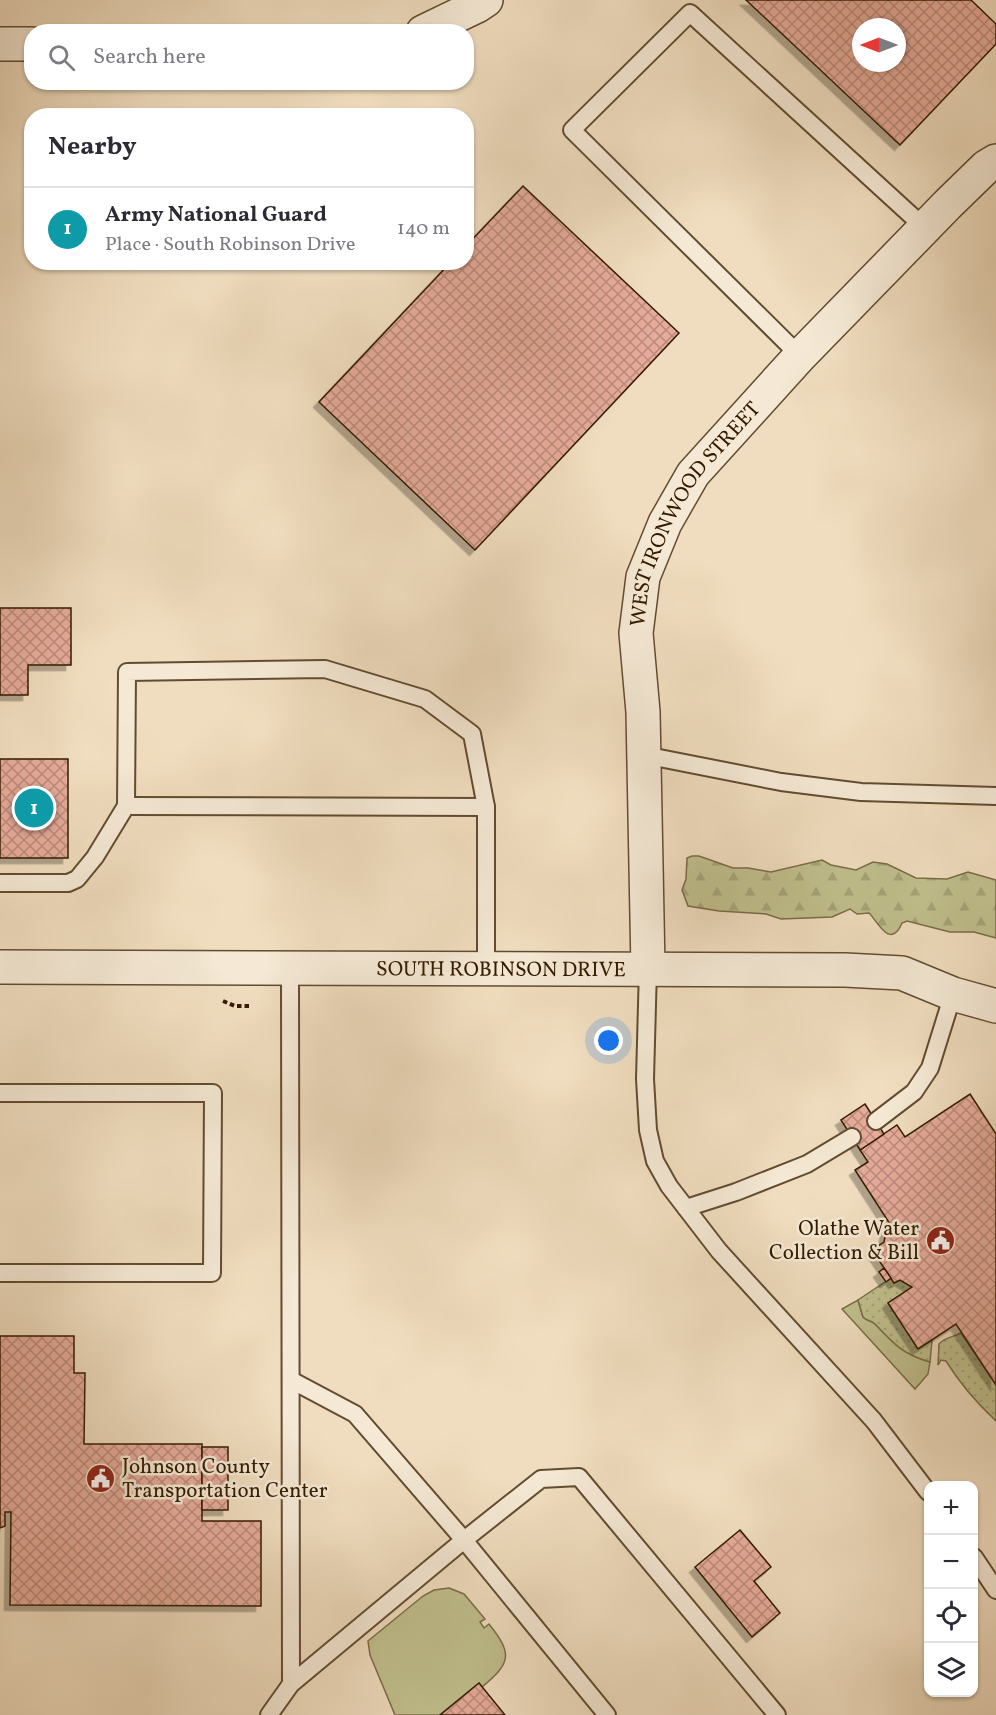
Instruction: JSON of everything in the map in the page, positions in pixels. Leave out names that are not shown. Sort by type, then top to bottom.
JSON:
[{"type":"street","points":[[441,24],[486,0]]},
{"type":"street","points":[[0,44],[24,44]]},
{"type":"street","name":"WEST IRONWOOD STREET","points":[[648,968],[643,712],[636,633],[643,577],[665,523],[693,474],[800,356],[986,167],[996,161]]},
{"type":"street","name":"SOUTH ROBINSON DRIVE","points":[[0,967],[845,970],[902,973],[953,994],[996,1005]]},
{"type":"lane","points":[[800,356],[572,130],[690,14],[925,228]]},
{"type":"lane","points":[[0,883],[68,883],[77,879],[95,857],[126,806],[127,672],[325,669],[425,699],[472,734],[486,807],[486,967]]},
{"type":"lane","points":[[644,755],[781,782],[861,792],[996,796]]},
{"type":"lane","points":[[126,806],[486,807]]},
{"type":"lane","points":[[648,968],[645,1079],[648,1130],[655,1161],[669,1186],[719,1251],[874,1421],[924,1487]]},
{"type":"lane","points":[[290,969],[291,1684]]},
{"type":"lane","points":[[876,1121],[914,1092],[930,1068],[953,994]]},
{"type":"lane","points":[[0,1093],[213,1093],[212,1273],[0,1273]]},
{"type":"lane","points":[[686,1208],[736,1192],[807,1164],[852,1137]]},
{"type":"lane","points":[[291,1380],[355,1414],[464,1540],[607,1715]]},
{"type":"lane","points":[[269,1715],[291,1684],[541,1479],[579,1477],[777,1715]]},
{"type":"lane","points":[[978,1563],[996,1590]]},
{"type":"green space","points":[[699,856],[733,868],[771,872],[822,860],[831,865],[856,870],[873,862],[887,864],[916,878],[947,879],[968,872],[996,880],[996,938],[974,932],[950,932],[907,921],[902,923],[893,934],[888,934],[869,913],[857,914],[850,909],[832,917],[781,919],[766,914],[719,911],[688,906],[682,890],[686,879],[687,858]]},
{"type":"green space","points":[[891,1278],[894,1283],[900,1280],[912,1287],[888,1303],[918,1349],[932,1340],[930,1362],[905,1352],[874,1323],[863,1317],[858,1300]]},
{"type":"green space","points":[[858,1300],[863,1317],[874,1323],[893,1343],[905,1352],[930,1362],[928,1374],[915,1389],[842,1309]]},
{"type":"green space","points":[[961,1333],[996,1385],[996,1421],[969,1393],[946,1361],[941,1360],[938,1365],[939,1344]]},
{"type":"green space","points":[[449,1588],[464,1594],[485,1619],[480,1622],[484,1628],[489,1624],[497,1634],[505,1651],[503,1664],[492,1679],[482,1687],[479,1683],[440,1715],[395,1715],[370,1655],[368,1641],[423,1596],[434,1590]]},
{"type":"building","points":[[746,0],[971,0],[996,24],[996,44],[900,145]]},
{"type":"building","points":[[523,186],[679,333],[475,550],[319,402],[443,270],[474,270],[474,238]]},
{"type":"building","points":[[0,608],[71,608],[71,665],[28,665],[28,695],[0,695]]},
{"type":"building","points":[[0,759],[68,759],[68,858],[0,858]]},
{"type":"building","name":"Olathe Water Collection & Bill","points":[[970,1094],[996,1134],[996,1385],[956,1324],[918,1349],[888,1303],[912,1287],[900,1280],[894,1283],[872,1250],[884,1242],[886,1230],[890,1224],[855,1170],[868,1162],[860,1150],[897,1125],[905,1137]]},
{"type":"building","points":[[865,1104],[884,1134],[860,1150],[841,1120]]},
{"type":"building","points":[[884,1268],[891,1278],[886,1282],[879,1272]]},
{"type":"building","name":"Johnson County Transportation Center","points":[[0,1336],[74,1336],[74,1373],[85,1373],[84,1444],[202,1444],[202,1521],[261,1521],[261,1606],[10,1605],[11,1512],[5,1512],[5,1526],[0,1528]]},
{"type":"building","points":[[202,1447],[228,1447],[228,1510],[202,1510]]},
{"type":"building","points":[[740,1530],[771,1567],[754,1581],[780,1613],[752,1637],[695,1567]]},
{"type":"building","points":[[479,1683],[505,1715],[440,1715]]},
{"type":"place","name":"Army National Guard","points":[[34,808]]},
{"type":"place","name":"Olathe Water Collection & Bill","points":[[940,1240]]},
{"type":"place","name":"Johnson County Transportation Center","points":[[101,1478]]}]
